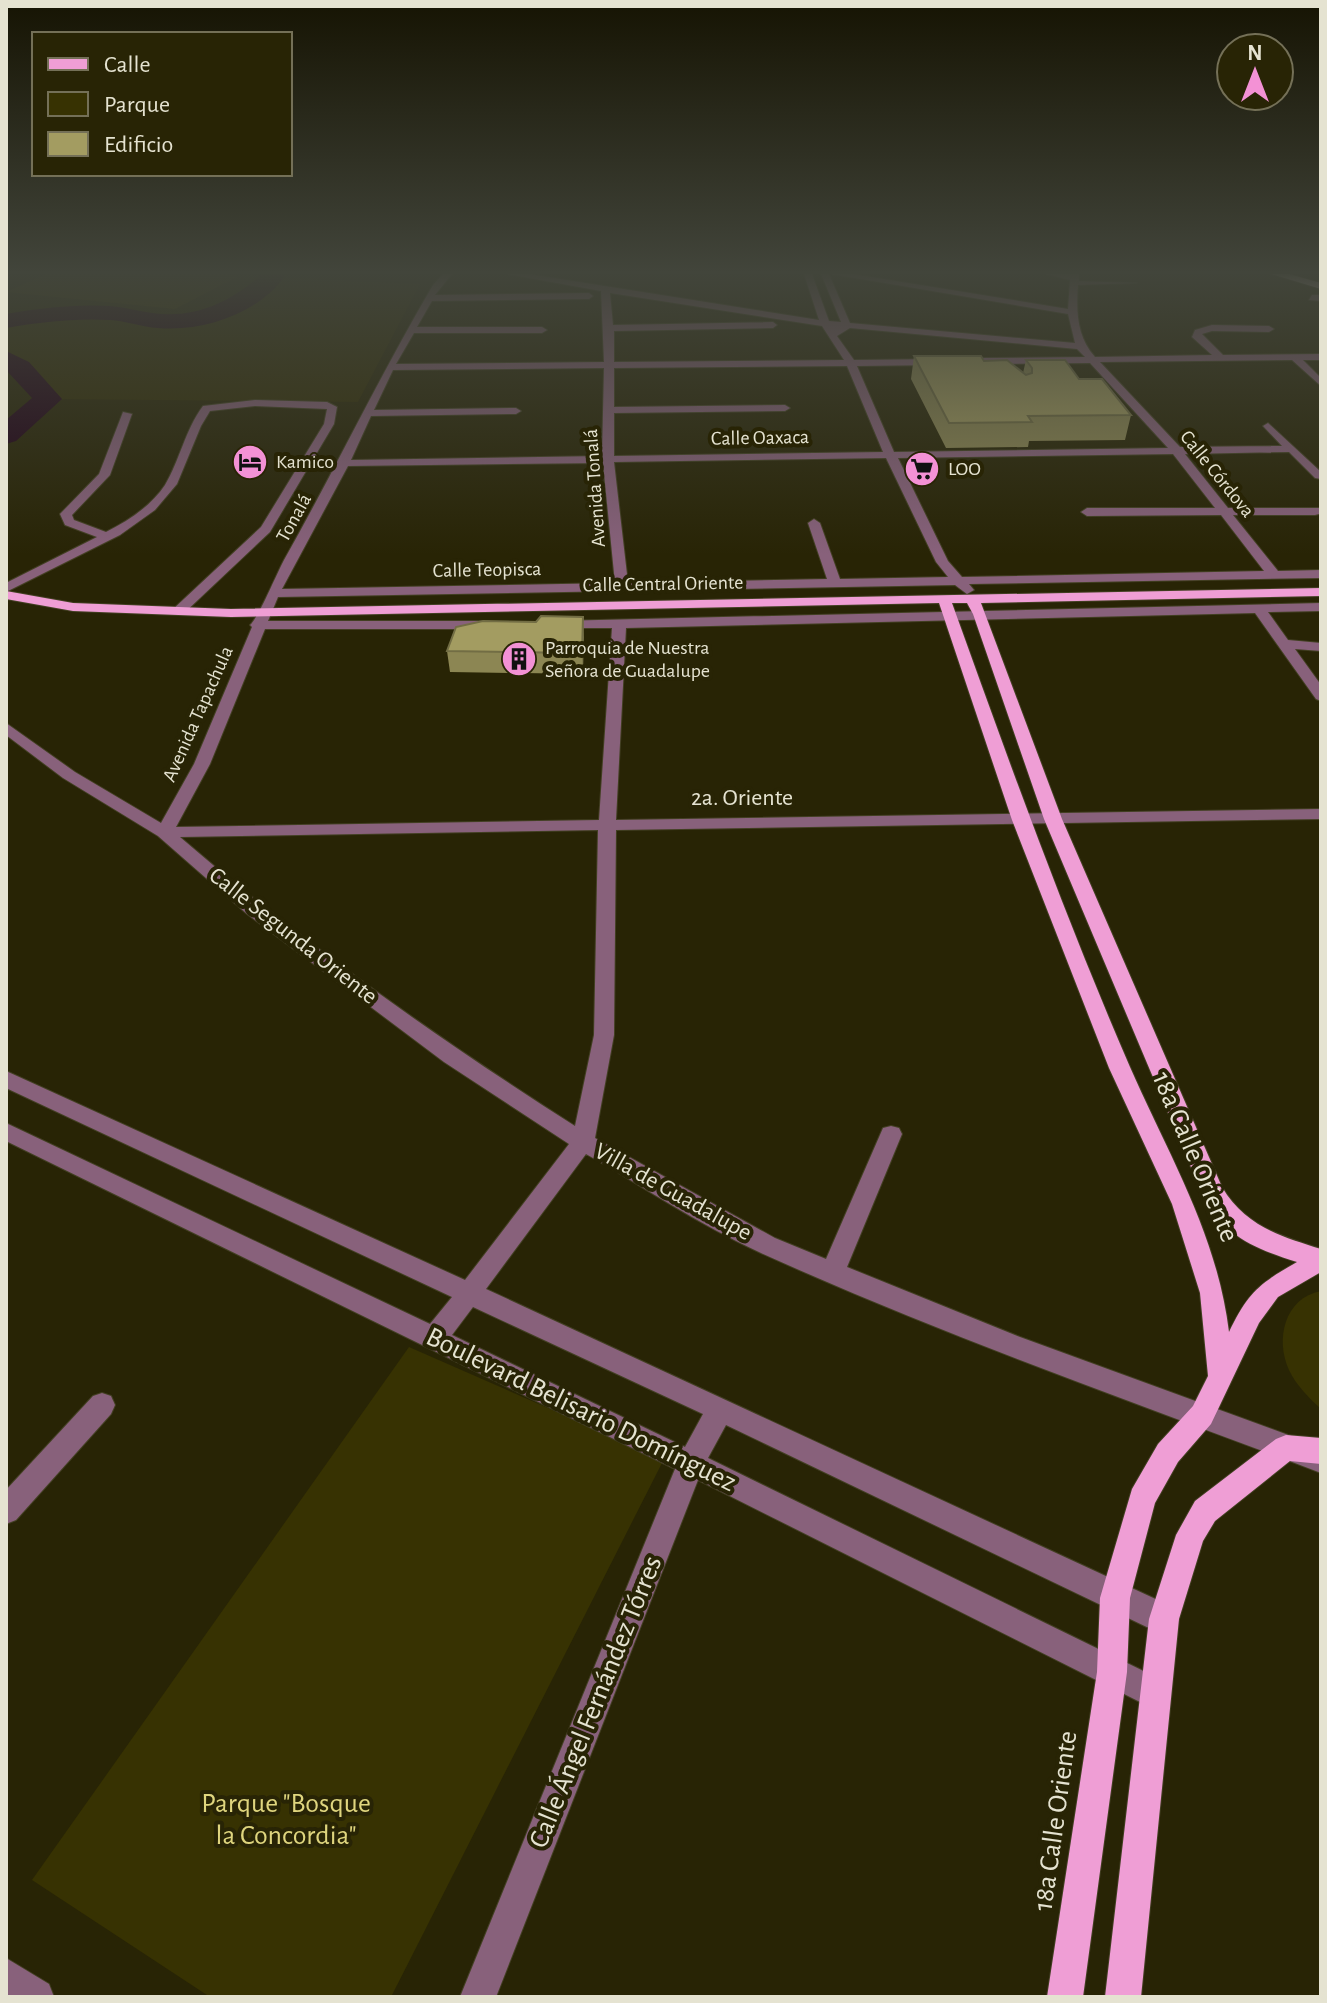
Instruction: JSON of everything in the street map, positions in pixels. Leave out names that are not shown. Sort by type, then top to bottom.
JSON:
[{"type":"main road","points":[[972,598],[1321,592]]},
{"type":"main road","name":"Calle Central Oriente","points":[[6,595],[73,607],[261,619],[945,599]]},
{"type":"main road","name":"18a Calle Oriente","points":[[972,598],[1053,819],[1189,1131],[1206,1179],[1225,1212],[1254,1236],[1321,1260]]},
{"type":"main road","name":"18a Calle Oriente","points":[[945,599],[1021,820],[1120,1068],[1184,1204],[1212,1293],[1221,1376],[1202,1415],[1168,1453],[1142,1499],[1115,1598],[1112,1672],[1065,1997]]},
{"type":"main road","points":[[1221,1376],[1249,1316],[1269,1290],[1321,1260]]},
{"type":"main road","points":[[1123,1997],[1164,1619],[1190,1535],[1205,1511],[1286,1448],[1321,1451]]},
{"type":"street","name":"Tonalá","points":[[261,619],[344,463],[389,367]]},
{"type":"street","name":"Avenida Tonalá","points":[[608,367],[608,459],[622,588]]},
{"type":"street","points":[[853,367],[942,562],[972,598]]},
{"type":"street","points":[[995,367],[999,372]]},
{"type":"street","name":"Calle Córdova","points":[[1099,367],[1176,450],[1274,575]]},
{"type":"street","points":[[1305,367],[1321,383]]},
{"type":"street","points":[[6,588],[140,517],[170,485],[198,421],[207,408],[255,403],[323,404],[332,407],[329,424],[266,529],[177,612]]},
{"type":"street","points":[[607,410],[785,408]]},
{"type":"street","points":[[366,413],[516,411]]},
{"type":"street","points":[[107,537],[69,522],[66,514],[104,475],[127,414]]},
{"type":"street","points":[[1268,426],[1319,476]]},
{"type":"street","name":"Calle Oaxaca","points":[[344,463],[1291,449]]},
{"type":"street","points":[[1087,512],[1315,511]]},
{"type":"street","points":[[814,523],[836,585]]},
{"type":"street","points":[[942,562],[945,599]]},
{"type":"street","points":[[541,625],[619,624],[1321,574]]},
{"type":"street","name":"Calle Teopisca","points":[[273,593],[836,585],[945,599]]},
{"type":"street","points":[[945,599],[1259,609],[1321,607]]},
{"type":"street","points":[[1259,609],[1321,696]]},
{"type":"street","points":[[261,619],[510,625]]},
{"type":"street","name":"Avenida Tapachula","points":[[164,832],[202,764],[261,619]]},
{"type":"street","name":"Villa de Guadalupe","points":[[619,624],[607,823],[604,1035],[583,1142],[767,1245],[1011,1345],[1202,1415]]},
{"type":"street","points":[[1284,644],[1321,647]]},
{"type":"street","name":"Calle Segunda Oriente","points":[[6,728],[69,775],[164,832],[254,910],[451,1057],[583,1142]]},
{"type":"street","name":"2a. Oriente","points":[[164,832],[1321,814]]},
{"type":"street","points":[[6,1079],[720,1409],[1164,1619]]},
{"type":"street","name":"Boulevard Belisario Domínguez","points":[[6,1131],[691,1463],[1155,1693]]},
{"type":"street","points":[[832,1273],[891,1134]]},
{"type":"street","points":[[435,1338],[583,1142]]},
{"type":"street","points":[[6,1510],[102,1405]]},
{"type":"street","name":"Calle Ángel Fernández Tórres","points":[[478,1997],[691,1463],[720,1409]]},
{"type":"street","points":[[1202,1415],[1321,1460]]},
{"type":"street","points":[[6,1976],[36,1997]]},
{"type":"shaded area","points":[[376,367],[358,402],[48,399],[20,368]]},
{"type":"green space","points":[[1321,1291],[1321,1409],[1292,1376],[1285,1358],[1283,1334],[1291,1311],[1298,1302]]},
{"type":"green space","name":"Parque \"Bosque la Concordia\"","points":[[409,1347],[664,1459],[391,1997],[210,1997],[32,1880]]},
{"type":"building","points":[[920,367],[1016,367],[1026,375],[1032,373],[1032,367],[1071,367],[1079,379],[1102,379],[1131,415],[1028,416],[1032,422],[949,423]]},
{"type":"building","points":[[541,616],[583,617],[582,653],[447,651],[456,627],[483,621],[536,622]]},
{"type":"waterway","points":[[6,435],[48,399],[19,367]]},
{"type":"place","name":"Kamico","points":[[250,462]]},
{"type":"place","name":"LOO","points":[[922,469]]},
{"type":"place","name":"Parroquia de Nuestra Señora de Guadalupe","points":[[519,659]]}]
